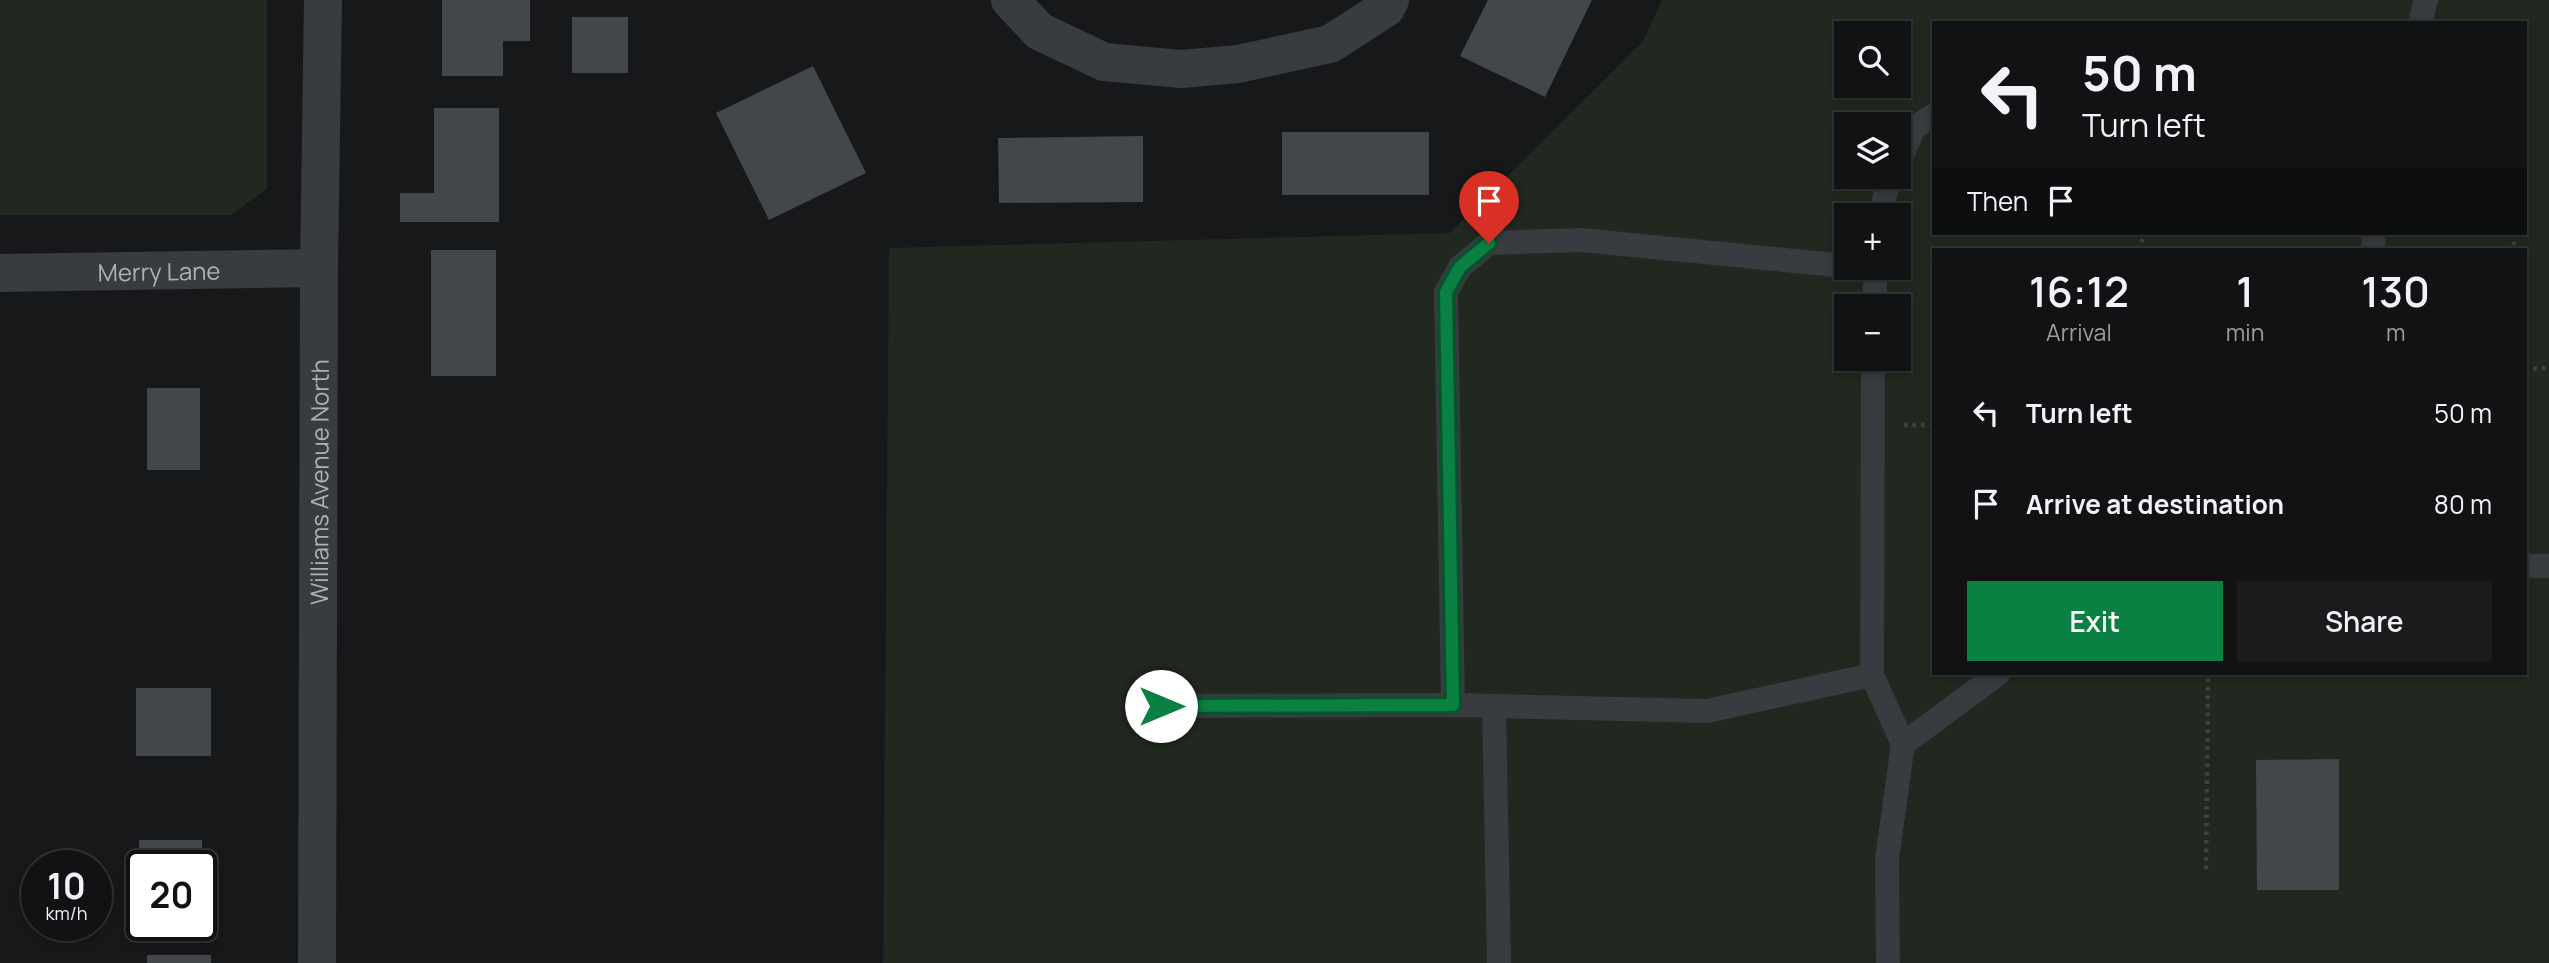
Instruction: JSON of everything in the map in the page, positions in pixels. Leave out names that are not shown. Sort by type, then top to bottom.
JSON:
[{"type":"street","name":"Williams Avenue North","points":[[317,963],[319,268],[323,0]]},
{"type":"street","points":[[1010,0],[1039,32],[1104,62],[1181,69],[1238,64],[1330,44],[1386,8],[1390,0]]},
{"type":"street","name":"Merry Lane","points":[[0,273],[319,268]]},
{"type":"lane","points":[[2421,21],[2426,0]]},
{"type":"lane","points":[[1911,135],[1914,128],[1932,116]]},
{"type":"lane","points":[[1453,705],[1446,292],[1460,267],[1489,243],[1581,240],[1834,265]]},
{"type":"lane","points":[[1873,371],[1872,675],[1903,744],[1887,859],[1888,963]]},
{"type":"lane","points":[[2527,566],[2549,566]]},
{"type":"lane","points":[[1161,706],[1453,705],[1707,712],[1872,675]]},
{"type":"lane","points":[[1903,744],[1997,675]]},
{"type":"lane","points":[[1494,707],[1499,963]]},
{"type":"path","points":[[2527,369],[2549,368]]},
{"type":"path","points":[[2206,869],[2208,675]]},
{"type":"shaded area","points":[[0,0],[267,0],[267,189],[231,215],[0,215]]},
{"type":"shaded area","points":[[1662,0],[2549,0],[2549,963],[883,963],[889,248],[1450,233],[1643,41]]},
{"type":"building","points":[[442,0],[530,0],[530,41],[503,41],[503,76],[442,76]]},
{"type":"building","points":[[1488,0],[1592,0],[1545,97],[1460,56]]},
{"type":"building","points":[[572,17],[628,17],[628,73],[572,73]]},
{"type":"building","points":[[813,66],[866,173],[769,220],[716,113]]},
{"type":"building","points":[[434,108],[499,108],[499,222],[400,222],[400,193],[434,193]]},
{"type":"building","points":[[1282,132],[1429,132],[1429,195],[1282,195]]},
{"type":"building","points":[[1143,136],[1143,202],[999,203],[998,138]]},
{"type":"building","points":[[431,250],[496,250],[496,376],[431,376]]},
{"type":"building","points":[[147,388],[200,388],[200,470],[147,470]]},
{"type":"building","points":[[136,688],[211,688],[211,756],[136,756]]},
{"type":"building","points":[[2339,759],[2339,890],[2257,890],[2256,760]]},
{"type":"building","points":[[139,840],[202,840],[202,850],[139,850]]},
{"type":"building","points":[[147,955],[211,955],[211,963],[147,963]]},
{"type":"route","points":[[1161,706],[1453,705],[1446,292],[1460,267],[1489,243]]}]
